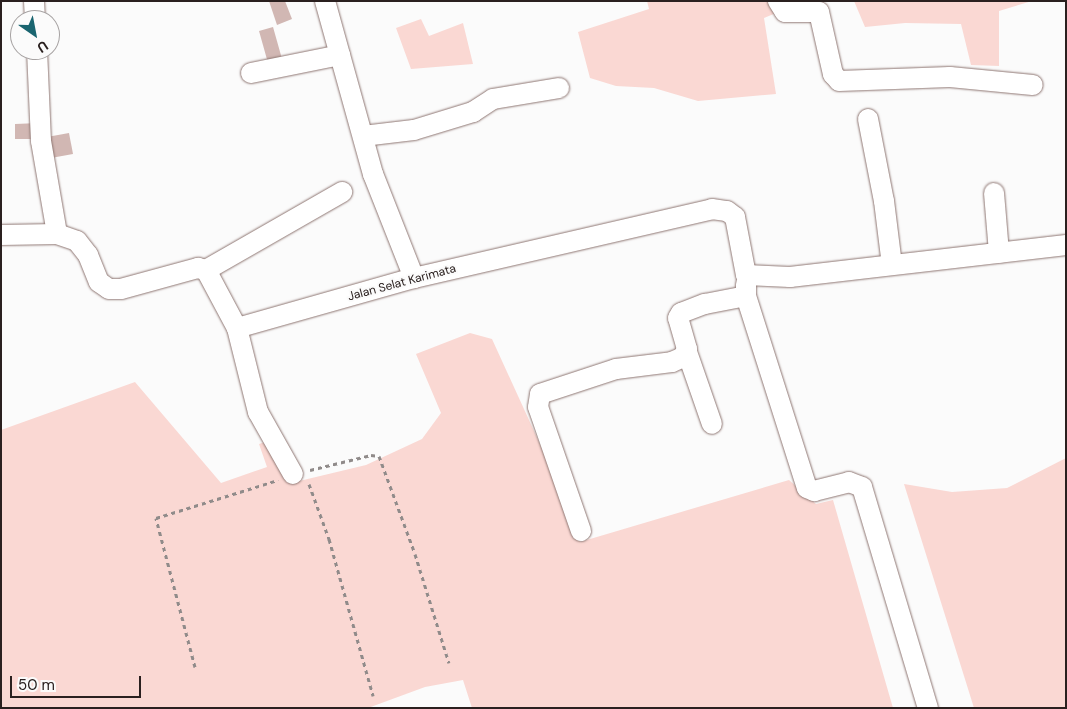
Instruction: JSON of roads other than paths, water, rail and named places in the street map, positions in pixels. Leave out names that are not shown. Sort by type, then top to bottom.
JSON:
[{"type":"street","points":[[324,1],[373,174],[414,278]]},
{"type":"street","points":[[778,1],[785,12],[818,12],[833,74],[839,81],[950,77],[1033,85]]},
{"type":"street","points":[[251,73],[340,54]]},
{"type":"street","points":[[38,60],[42,142],[57,234]]},
{"type":"street","points":[[363,136],[414,130],[473,112],[493,99],[559,88]]},
{"type":"street","points":[[868,119],[884,200],[892,265]]},
{"type":"street","points":[[1,235],[57,234],[77,241],[84,247],[99,282],[109,289],[121,289],[198,268],[206,270],[342,192]]},
{"type":"street","points":[[994,193],[999,253]]},
{"type":"street","name":"Jalan Selat Karimata","points":[[237,328],[414,278],[712,209],[727,211],[735,217],[746,274]]},
{"type":"street","points":[[928,708],[862,486],[849,482],[814,491],[807,488],[746,296],[746,274],[790,277],[1066,246]]},
{"type":"street","points":[[206,270],[237,328],[258,412],[298,473]]},
{"type":"street","points":[[712,424],[687,352],[678,318],[683,310],[746,296]]},
{"type":"street","points":[[581,530],[538,407],[540,394],[616,369],[672,362],[687,352]]}]
